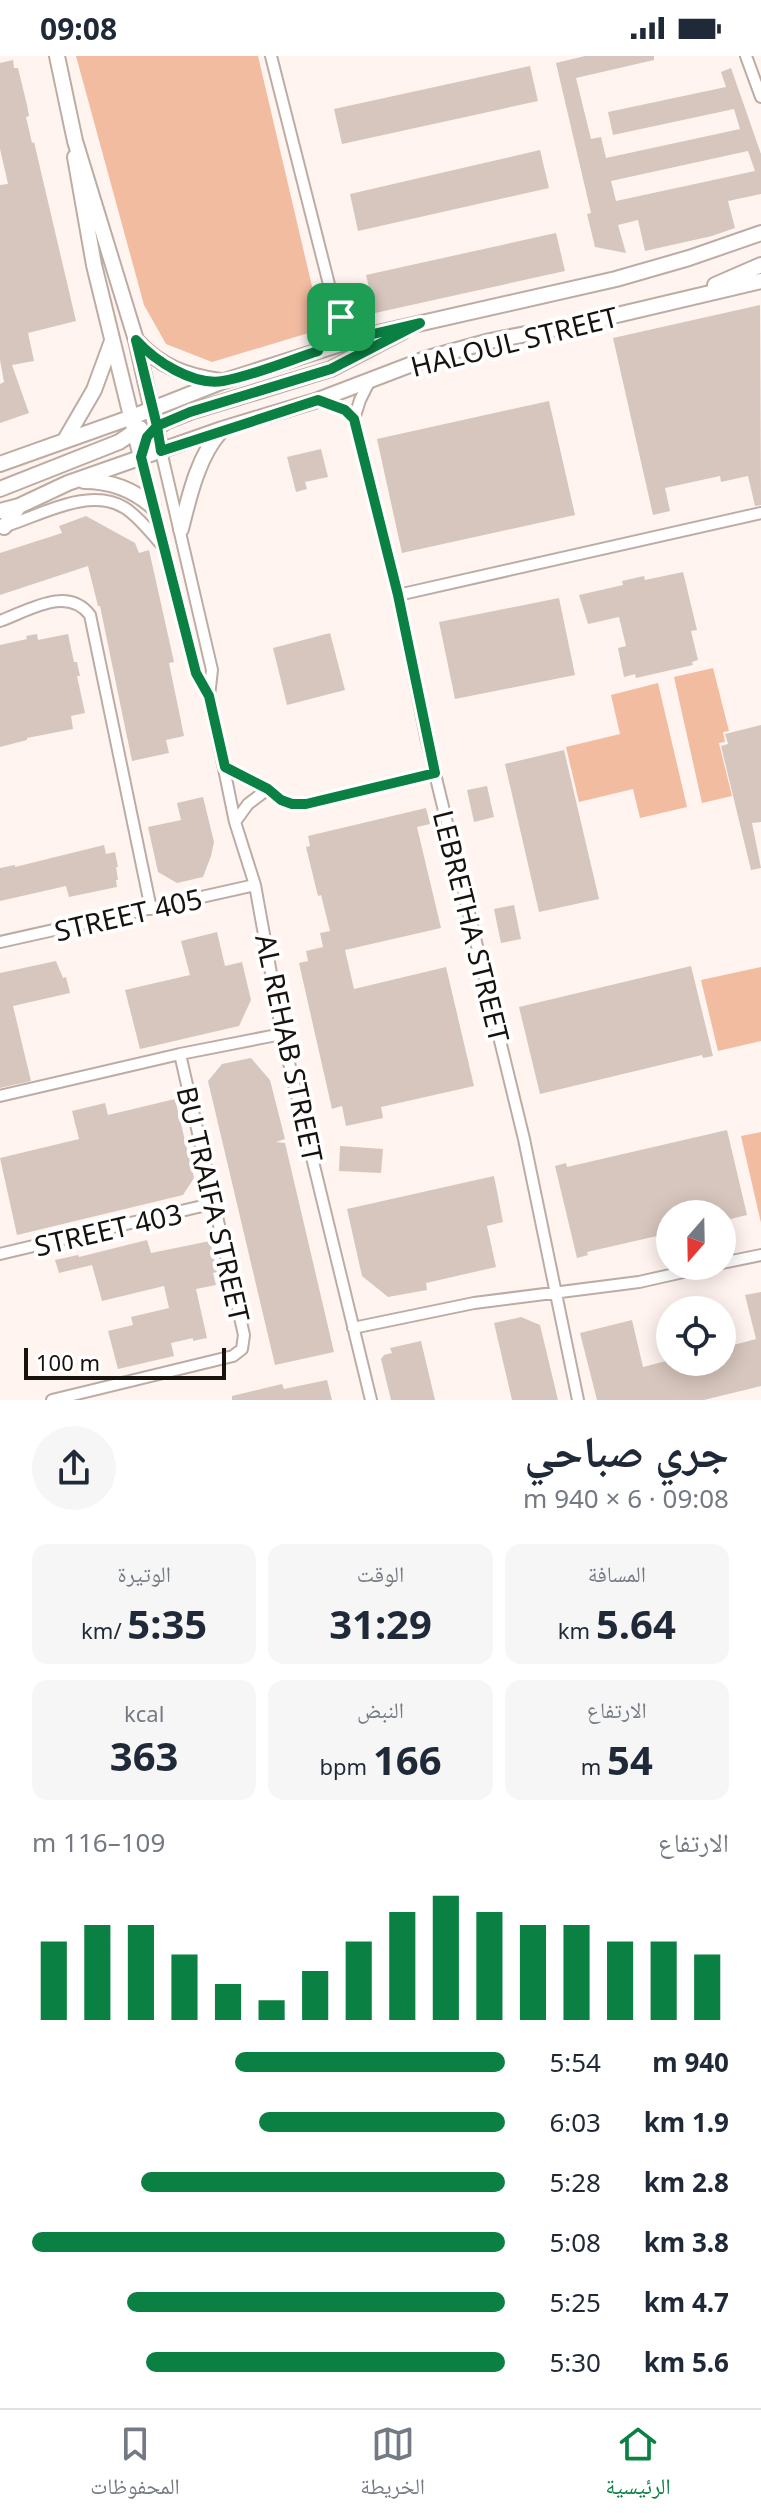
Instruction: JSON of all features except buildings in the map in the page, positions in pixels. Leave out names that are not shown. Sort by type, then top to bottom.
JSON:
[{"type":"main road","name":"AL REHAB STREET","points":[[57,56],[75,141],[136,340],[161,451]]},
{"type":"main road","name":"AL REHAB STREET","points":[[75,141],[77,174],[112,341],[141,457]]},
{"type":"main road","name":"HALOUL STREET","points":[[0,464],[221,382],[369,335],[616,279],[761,233]]},
{"type":"main road","points":[[685,298],[761,265]]},
{"type":"main road","name":"HALOUL STREET","points":[[0,511],[19,506],[68,483],[222,429],[318,400],[428,358],[490,341],[583,323],[761,281]]},
{"type":"main road","points":[[141,457],[147,437],[157,426],[190,412],[331,369],[420,323]]},
{"type":"main road","points":[[136,340],[171,368],[221,382]]},
{"type":"main road","points":[[65,440],[94,390],[112,341]]},
{"type":"main road","points":[[0,489],[109,447],[136,432],[153,408]]},
{"type":"main road","points":[[181,529],[203,460],[222,429]]},
{"type":"main road","points":[[68,483],[109,483],[134,493],[153,507]]},
{"type":"main road","points":[[2,527],[19,506]]},
{"type":"street","points":[[271,56],[335,308],[349,324],[369,335]]},
{"type":"street","points":[[746,56],[761,97]]},
{"type":"street","points":[[318,351],[335,308]]},
{"type":"street","points":[[318,400],[345,410],[354,419],[370,380]]},
{"type":"street","name":"LEBRETHA STREET","points":[[354,419],[398,595],[435,773],[524,1139],[578,1400]]},
{"type":"street","name":"AL REHAB STREET","points":[[161,451],[212,670],[209,696]]},
{"type":"street","name":"AL REHAB STREET","points":[[141,457],[196,673],[209,696],[235,822],[255,885],[282,1034],[371,1400]]},
{"type":"street","points":[[2,527],[59,507],[95,499],[124,508],[164,547]]},
{"type":"street","points":[[398,595],[761,513]]},
{"type":"street","points":[[0,621],[60,600],[77,602],[90,615],[151,909]]},
{"type":"street","points":[[225,767],[292,804],[306,804],[435,773]]},
{"type":"street","points":[[235,822],[248,804],[268,789]]},
{"type":"street","name":"STREET 405","points":[[0,942],[255,885]]},
{"type":"street","points":[[0,1096],[282,1034]]},
{"type":"street","name":"BU TRAIFA STREET","points":[[52,1400],[233,1356],[242,1349],[244,1335],[180,1054]]},
{"type":"street","name":"STREET 403","points":[[0,1254],[215,1203]]},
{"type":"street","points":[[736,1260],[761,1255]]},
{"type":"street","points":[[353,1328],[474,1303],[656,1278]]},
{"type":"shaded area","points":[[76,56],[258,56],[322,329],[212,362],[166,344],[144,305]]},
{"type":"shaded area","points":[[713,668],[729,731],[723,732],[725,742],[719,743],[732,796],[702,803],[674,677]]},
{"type":"shaded area","points":[[658,683],[687,807],[640,818],[633,789],[579,802],[566,747],[620,734],[611,695]]},
{"type":"shaded area","points":[[761,967],[761,1041],[718,1051],[701,980]]},
{"type":"shaded area","points":[[761,1132],[761,1223],[741,1136]]},
{"type":"route","points":[[341,317],[335,308],[318,351],[221,382],[171,368],[136,340],[157,426],[147,437],[141,457],[196,673],[209,696],[225,767],[292,804],[306,804],[435,773],[398,595],[354,419],[345,410],[318,400],[161,451],[157,426],[190,412],[331,369],[420,323],[369,335],[341,317]]}]
